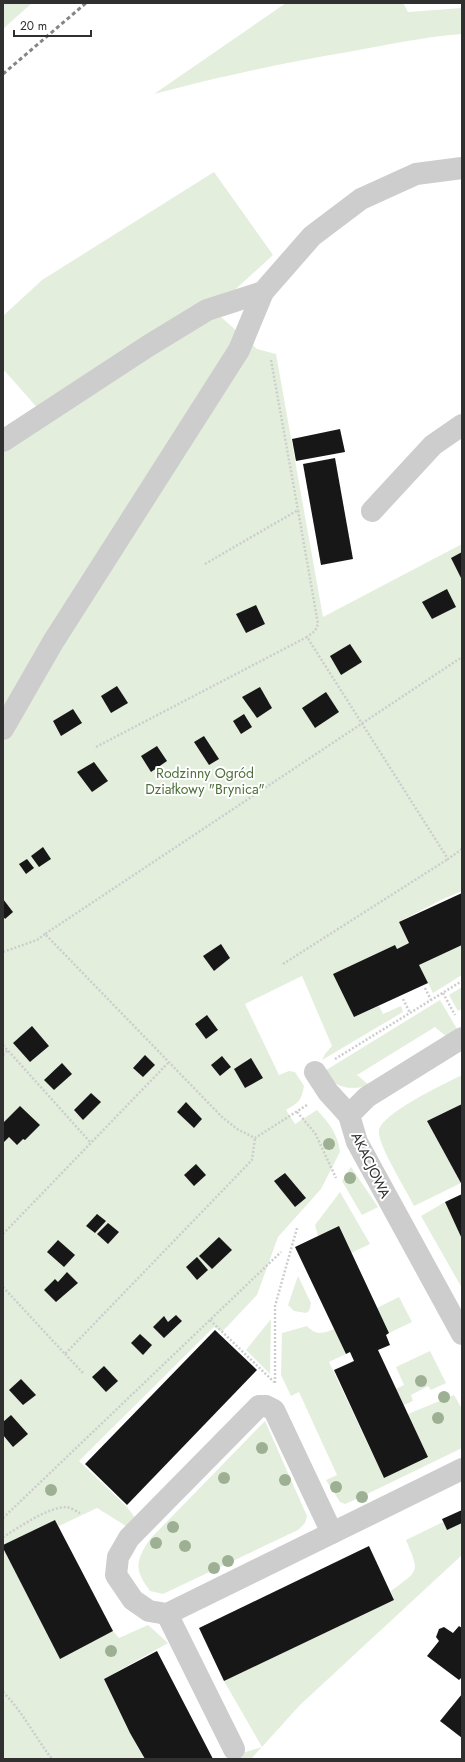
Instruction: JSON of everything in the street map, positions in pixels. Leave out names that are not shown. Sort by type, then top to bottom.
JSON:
[{"type":"street","points":[[3,729],[53,642],[239,350],[263,292],[312,236],[361,199],[416,174],[462,168]]},
{"type":"street","points":[[3,441],[141,350],[207,310],[263,292]]},
{"type":"street","points":[[372,511],[433,445],[462,425]]},
{"type":"street","name":"AKACJOWA","points":[[460,1029],[367,1097],[349,1115],[357,1142],[462,1334]]},
{"type":"street","points":[[314,1072],[328,1092],[349,1115]]},
{"type":"street","points":[[332,1533],[274,1410],[266,1406],[259,1406],[129,1538],[118,1557],[116,1575],[133,1600],[149,1611],[167,1614],[462,1470]]},
{"type":"street","points":[[167,1614],[234,1749]]},
{"type":"path","points":[[96,747],[307,637],[314,631],[318,624],[271,360]]},
{"type":"path","points":[[205,564],[298,510]]},
{"type":"path","points":[[307,637],[360,724],[448,859]]},
{"type":"path","points":[[3,952],[37,940],[462,657]]},
{"type":"path","points":[[283,964],[462,849]]},
{"type":"path","points":[[45,934],[168,1063],[222,1117],[254,1138]]},
{"type":"path","points":[[314,1072],[462,981]]},
{"type":"path","points":[[425,988],[431,1000]]},
{"type":"path","points":[[443,993],[460,1029]]},
{"type":"path","points":[[403,999],[410,1013]]},
{"type":"path","points":[[3,1045],[91,1143]]},
{"type":"path","points":[[3,1055],[8,1050]]},
{"type":"path","points":[[3,1234],[168,1063]]},
{"type":"path","points":[[254,1138],[328,1092]]},
{"type":"path","points":[[297,1112],[314,1133],[336,1178]]},
{"type":"path","points":[[65,1354],[252,1160],[254,1138]]},
{"type":"path","points":[[274,1410],[275,1306],[297,1228]]},
{"type":"path","points":[[4,1516],[281,1252]]},
{"type":"path","points":[[3,1287],[83,1373]]},
{"type":"path","points":[[210,1320],[275,1383]]},
{"type":"path","points":[[3,1537],[36,1518],[66,1507],[80,1513]]},
{"type":"path","points":[[3,1692],[17,1706],[35,1737],[52,1759]]},
{"type":"green space","points":[[3,3],[32,3],[3,29]]},
{"type":"green space","points":[[286,3],[403,3],[408,12],[462,8],[462,34],[419,39],[299,61],[226,76],[154,94]]},
{"type":"green space","name":"Rodzinny Ogród Działkowy \"Brynica\"","points":[[214,172],[273,255],[213,310],[257,349],[276,354],[323,617],[462,544],[462,891],[399,922],[409,943],[397,949],[395,945],[333,974],[354,1017],[379,1006],[383,1014],[401,1006],[403,1012],[322,1060],[332,1046],[302,976],[245,1004],[279,1075],[289,1071],[295,1072],[304,1086],[299,1101],[286,1110],[295,1124],[317,1110],[335,1134],[340,1152],[321,1189],[278,1237],[257,1295],[222,1332],[214,1327],[79,1461],[127,1507],[136,1519],[126,1526],[97,1508],[59,1526],[55,1520],[3,1545],[3,451],[48,420],[3,369],[3,316],[42,280]]},
{"type":"green space","points":[[462,945],[462,975],[433,993],[419,965]]},
{"type":"green space","points":[[462,987],[462,1009],[458,1011],[449,995]]},
{"type":"green space","points":[[440,1000],[457,1029],[447,1037],[435,1027],[357,1075],[369,1085],[356,1088],[343,1087],[332,1082],[323,1072]]},
{"type":"green space","points":[[462,1075],[462,1104],[427,1121],[461,1183],[414,1206],[387,1156],[379,1131],[382,1124],[401,1108]]},
{"type":"green space","points":[[351,1167],[378,1207],[362,1215],[342,1181]]},
{"type":"green space","points":[[340,1192],[370,1244],[351,1253],[318,1236],[315,1225]]},
{"type":"green space","points":[[445,1202],[462,1239],[462,1288],[421,1216]]},
{"type":"green space","points":[[298,1276],[311,1303],[309,1311],[306,1313],[294,1311],[288,1305]]},
{"type":"green space","points":[[399,1297],[412,1322],[389,1333],[377,1308]]},
{"type":"green space","points":[[271,1319],[270,1374],[246,1350]]},
{"type":"green space","points":[[307,1326],[313,1331],[319,1333],[334,1329],[346,1354],[329,1362],[384,1478],[428,1457],[408,1414],[454,1395],[462,1409],[462,1448],[345,1504],[340,1502],[326,1480],[337,1475],[299,1392],[291,1396],[281,1375],[282,1333]]},
{"type":"green space","points":[[430,1351],[446,1383],[431,1390],[428,1386],[411,1395],[413,1401],[404,1405],[396,1389],[404,1385],[396,1367]]},
{"type":"green space","points":[[265,1421],[307,1516],[305,1523],[298,1530],[163,1594],[150,1591],[141,1577],[138,1565],[141,1554],[150,1539]]},
{"type":"green space","points":[[443,1522],[447,1530],[462,1523],[462,1555],[300,1705],[262,1747],[224,1681],[394,1600],[391,1591],[412,1574],[415,1565],[406,1540]]},
{"type":"green space","points":[[3,1548],[60,1658],[113,1631],[119,1638],[148,1625],[168,1643],[104,1679],[145,1759],[3,1759]]},
{"type":"green space","points":[[262,1747],[251,1759],[223,1759]]},
{"type":"building","points":[[340,429],[345,452],[296,461],[292,439]]},
{"type":"building","points":[[335,458],[353,559],[321,565],[303,464]]},
{"type":"building","points":[[462,552],[462,580],[451,558]]},
{"type":"building","points":[[447,589],[456,607],[432,619],[422,602]]},
{"type":"building","points":[[256,605],[265,624],[246,633],[236,614]]},
{"type":"building","points":[[350,644],[362,662],[341,675],[330,656]]},
{"type":"building","points":[[117,686],[128,703],[111,713],[101,696]]},
{"type":"building","points":[[260,687],[272,708],[257,718],[242,697]]},
{"type":"building","points":[[326,692],[339,712],[315,728],[302,708]]},
{"type":"building","points":[[73,709],[82,723],[61,736],[53,721]]},
{"type":"building","points":[[244,714],[252,727],[241,734],[233,721]]},
{"type":"building","points":[[204,736],[219,759],[209,765],[194,742]]},
{"type":"building","points":[[157,746],[167,761],[151,772],[141,756]]},
{"type":"building","points":[[94,762],[108,781],[92,792],[77,772]]},
{"type":"building","points":[[43,847],[51,859],[39,867],[31,856]]},
{"type":"building","points":[[27,859],[34,868],[26,874],[19,864]]},
{"type":"building","points":[[462,893],[462,945],[419,965],[428,983],[354,1017],[333,974],[395,945],[397,949],[409,943],[399,922]]},
{"type":"building","points":[[3,899],[13,912],[5,919],[3,916]]},
{"type":"building","points":[[221,944],[230,958],[214,971],[203,956]]},
{"type":"building","points":[[207,1015],[218,1030],[206,1039],[195,1024]]},
{"type":"building","points":[[32,1026],[49,1046],[30,1062],[13,1043]]},
{"type":"building","points":[[145,1055],[155,1065],[143,1077],[133,1068]]},
{"type":"building","points":[[222,1056],[231,1067],[220,1076],[211,1065]]},
{"type":"building","points":[[251,1058],[263,1078],[245,1088],[234,1069]]},
{"type":"building","points":[[62,1063],[72,1074],[54,1090],[44,1080]]},
{"type":"building","points":[[91,1093],[101,1102],[83,1120],[74,1110]]},
{"type":"building","points":[[186,1102],[202,1119],[194,1128],[177,1112]]},
{"type":"building","points":[[462,1104],[462,1185],[427,1121]]},
{"type":"building","points":[[20,1106],[40,1125],[25,1140],[23,1139],[17,1145],[9,1137],[3,1143],[3,1123]]},
{"type":"building","points":[[196,1164],[206,1175],[194,1186],[184,1175]]},
{"type":"building","points":[[285,1173],[306,1198],[295,1207],[274,1181]]},
{"type":"building","points":[[462,1194],[462,1239],[445,1202]]},
{"type":"building","points":[[97,1214],[106,1221],[95,1233],[86,1226]]},
{"type":"building","points":[[108,1223],[119,1232],[108,1244],[97,1234]]},
{"type":"building","points":[[339,1226],[389,1333],[386,1335],[390,1345],[378,1350],[428,1457],[384,1478],[334,1370],[354,1361],[350,1352],[346,1354],[295,1247]]},
{"type":"building","points":[[219,1237],[232,1250],[212,1269],[199,1256]]},
{"type":"building","points":[[58,1240],[75,1255],[64,1267],[47,1252]]},
{"type":"building","points":[[197,1257],[208,1270],[197,1280],[186,1267]]},
{"type":"building","points":[[67,1272],[78,1283],[56,1302],[44,1290],[55,1279],[58,1282]]},
{"type":"building","points":[[176,1315],[182,1321],[164,1338],[153,1327],[164,1316],[168,1322]]},
{"type":"building","points":[[215,1330],[257,1370],[127,1505],[85,1464]]},
{"type":"building","points":[[140,1334],[152,1345],[143,1355],[131,1343]]},
{"type":"building","points":[[104,1366],[118,1381],[106,1392],[92,1377]]},
{"type":"building","points":[[21,1379],[36,1395],[23,1405],[9,1390]]},
{"type":"building","points":[[11,1415],[28,1434],[13,1447],[3,1435],[3,1422]]},
{"type":"building","points":[[462,1510],[462,1523],[447,1530],[442,1519]]},
{"type":"building","points":[[55,1520],[113,1631],[60,1659],[3,1548],[3,1545]]},
{"type":"building","points":[[369,1546],[394,1600],[224,1681],[199,1628]]},
{"type":"building","points":[[459,1626],[462,1628],[462,1677],[459,1680],[427,1656],[439,1641],[436,1637],[439,1629],[444,1627],[453,1633]]},
{"type":"building","points":[[157,1651],[213,1759],[145,1759],[130,1733],[104,1679]]},
{"type":"building","points":[[462,1694],[462,1738],[440,1721]]},
{"type":"railway","points":[[3,74],[86,3]]}]
